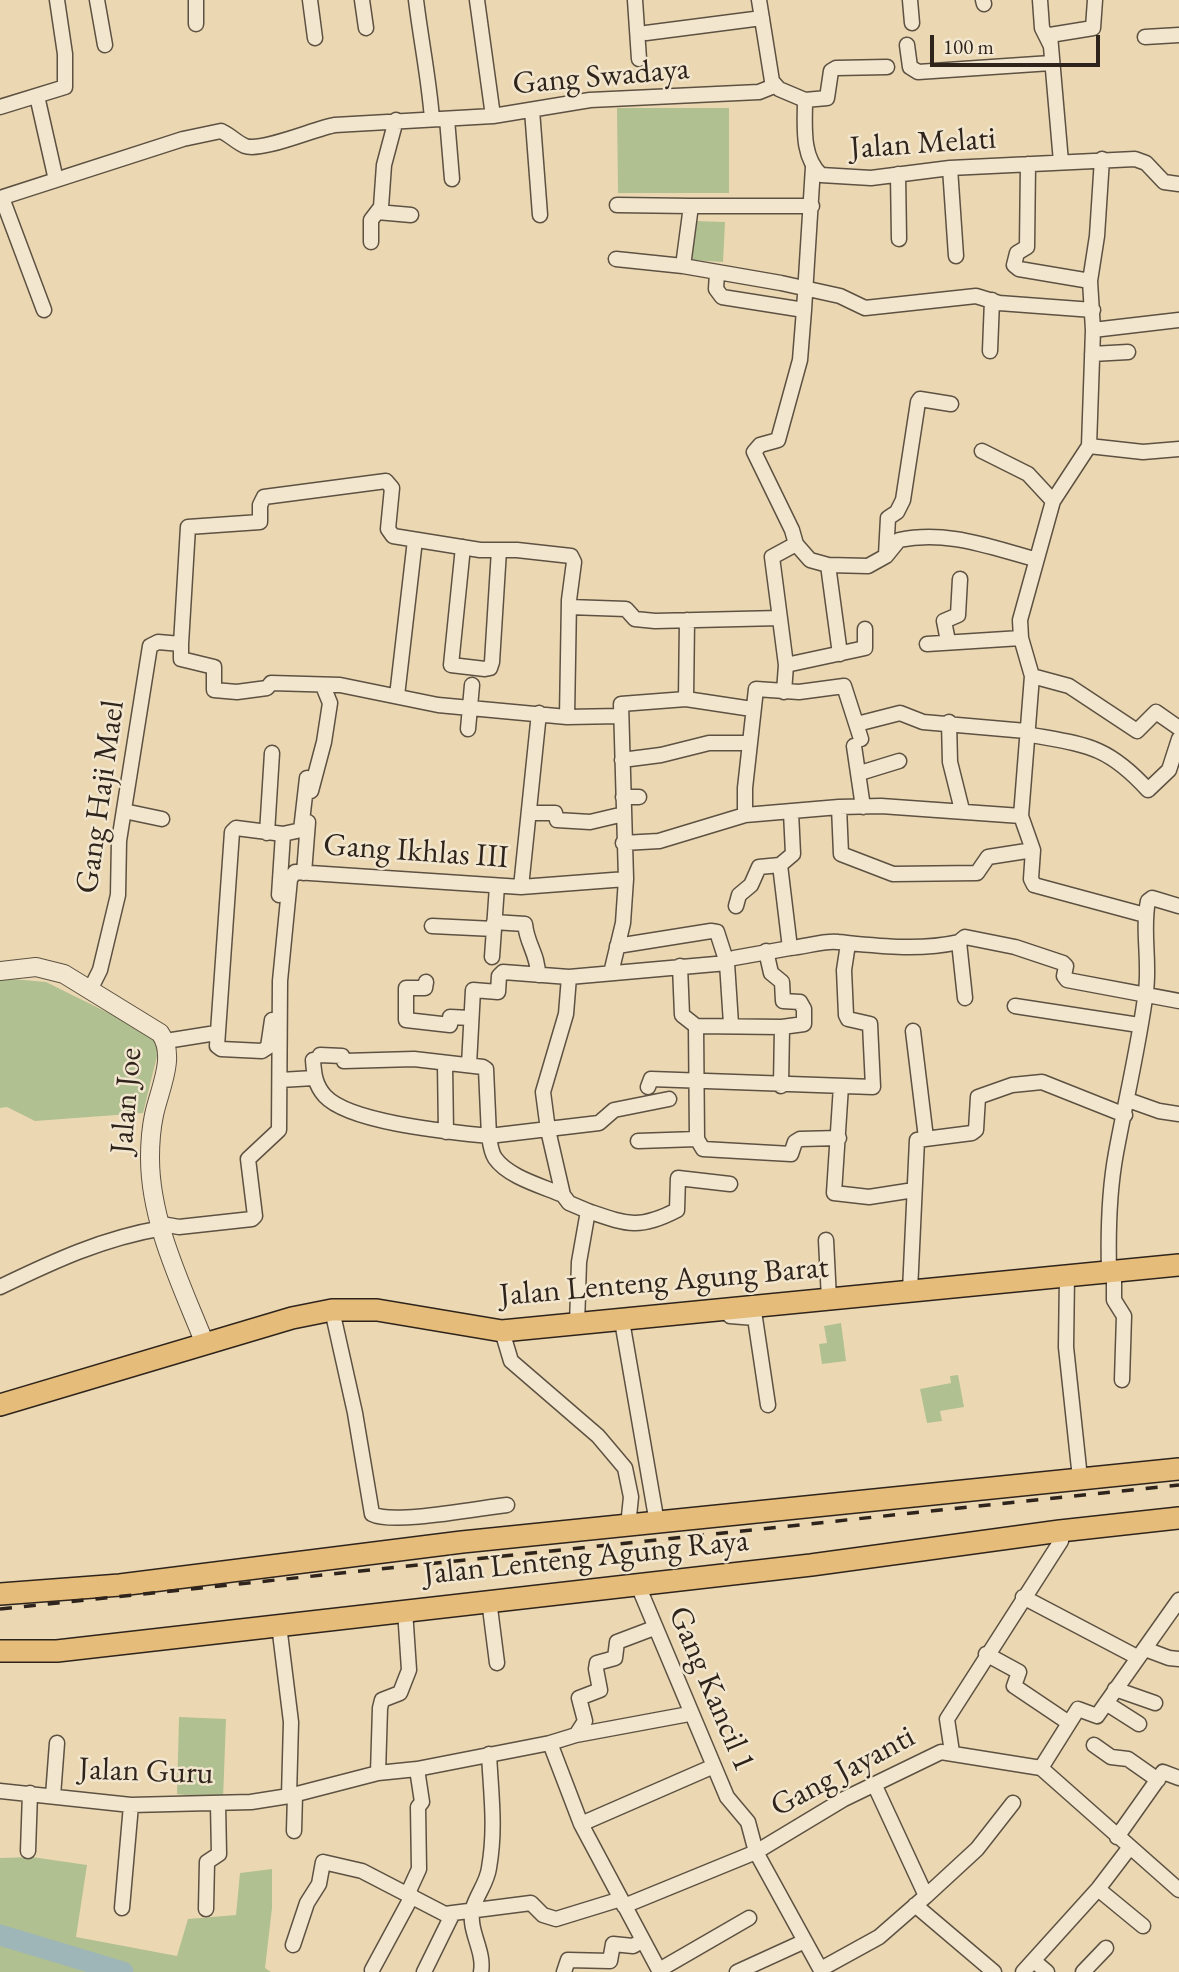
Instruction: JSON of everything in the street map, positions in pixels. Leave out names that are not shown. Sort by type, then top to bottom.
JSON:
[{"type":"main road","name":"Jalan Lenteng Agung Barat","points":[[0,1405],[205,1344],[332,1310],[377,1310],[502,1331],[1179,1265]]},
{"type":"main road","name":"Jalan Lenteng Agung Raya","points":[[0,1594],[120,1585],[462,1542],[1179,1469]]},
{"type":"main road","name":"Jalan Lenteng Agung Raya","points":[[0,1651],[57,1651],[978,1544],[1179,1518]]},
{"type":"main road","points":[[978,1544],[1061,1541],[1179,1531]]},
{"type":"street","points":[[0,107],[66,85],[57,0]]},
{"type":"street","points":[[97,0],[105,45]]},
{"type":"street","points":[[196,0],[196,24]]},
{"type":"street","points":[[310,0],[314,38]]},
{"type":"street","points":[[362,0],[366,28]]},
{"type":"street","points":[[416,0],[421,46],[427,61],[452,179]]},
{"type":"street","points":[[477,0],[493,116]]},
{"type":"street","points":[[635,0],[639,58]]},
{"type":"street","points":[[759,0],[775,86],[805,100],[827,98],[831,71],[836,68],[887,66]]},
{"type":"street","points":[[910,0],[912,23]]},
{"type":"street","points":[[1040,0],[1042,28],[1050,44]]},
{"type":"street","points":[[1061,162],[1051,63],[1052,32],[1093,28],[1095,0]]},
{"type":"street","points":[[646,33],[761,18]]},
{"type":"street","points":[[1145,37],[1179,35]]},
{"type":"street","points":[[906,45],[910,66],[918,72],[1051,63]]},
{"type":"street","name":"Gang Swadaya","points":[[1,198],[221,131],[248,146],[306,136],[314,129],[396,120],[493,116],[582,100],[759,92],[775,86]]},
{"type":"street","points":[[37,96],[57,180]]},
{"type":"street","name":"Jalan Melati","points":[[805,100],[805,135],[813,167],[821,175],[833,178],[1102,159],[1141,160],[1164,182],[1179,184]]},
{"type":"street","points":[[532,110],[540,215]]},
{"type":"street","points":[[371,242],[371,220],[381,206],[384,165],[396,120]]},
{"type":"street","points":[[1102,159],[1097,236],[1090,281],[1093,330],[1089,446],[1055,497],[1035,559],[1020,620],[1021,638],[1032,676],[1021,816],[1033,850],[1031,879],[1034,885],[1145,915]]},
{"type":"street","points":[[1028,164],[1027,247],[1017,253],[1014,265],[1019,269],[1090,281]]},
{"type":"street","points":[[813,167],[807,288],[800,360],[778,440],[756,447],[756,458],[792,530],[796,544],[810,560],[828,565],[868,566],[886,556],[899,540],[926,535],[968,539],[1035,559]]},
{"type":"street","points":[[950,169],[956,256]]},
{"type":"street","points":[[898,174],[899,239]]},
{"type":"street","points":[[1,198],[44,310]]},
{"type":"street","points":[[617,205],[812,206]]},
{"type":"street","points":[[683,266],[691,206]]},
{"type":"street","points":[[377,212],[411,215]]},
{"type":"street","points":[[616,258],[683,266],[807,288],[872,308],[976,296],[1093,310]]},
{"type":"street","points":[[717,273],[716,289],[722,297],[804,310]]},
{"type":"street","points":[[990,351],[992,300]]},
{"type":"street","points":[[1093,330],[1179,320]]},
{"type":"street","points":[[1092,354],[1128,352]]},
{"type":"street","points":[[886,556],[888,519],[897,512],[903,500],[918,402],[920,399],[951,404]]},
{"type":"street","points":[[1089,446],[1134,452],[1179,449]]},
{"type":"street","points":[[982,451],[1028,474],[1055,497]]},
{"type":"street","points":[[567,717],[569,607],[573,558],[463,547],[415,540],[390,533],[392,488],[386,481],[264,497],[260,505],[260,522],[190,526],[187,530],[181,659],[212,664],[214,690],[237,692],[243,688],[267,688],[271,683],[347,686],[438,705],[567,717],[620,716]]},
{"type":"street","points":[[397,696],[415,540]]},
{"type":"street","points":[[784,692],[786,665],[772,555],[796,544]]},
{"type":"street","points":[[463,547],[451,665],[485,669],[490,668],[492,662],[499,550]]},
{"type":"street","points":[[828,565],[840,654]]},
{"type":"street","points":[[948,642],[944,621],[958,615],[960,579]]},
{"type":"street","points":[[569,607],[626,609],[637,620],[780,618]]},
{"type":"street","points":[[686,699],[687,620]]},
{"type":"street","points":[[786,665],[865,648],[865,629]]},
{"type":"street","points":[[927,644],[1021,638]]},
{"type":"street","name":"Gang Haji Mael","points":[[90,988],[100,970],[118,895],[119,841],[150,646],[158,642],[181,643]]},
{"type":"street","points":[[1032,676],[1069,686],[1137,731],[1156,712],[1179,728]]},
{"type":"street","points":[[468,729],[472,685]]},
{"type":"street","points":[[745,815],[752,709],[757,689],[784,692],[842,685],[845,688],[857,724],[863,807]]},
{"type":"street","points":[[304,873],[310,792],[324,742],[330,703],[323,686]]},
{"type":"street","points":[[611,972],[623,923],[626,879],[621,704],[686,699],[752,709]]},
{"type":"street","points":[[521,887],[531,813],[539,713]]},
{"type":"street","points":[[857,724],[900,713],[923,722],[949,722],[1026,732],[1089,746],[1115,757],[1149,790],[1169,770],[1179,739]]},
{"type":"street","points":[[949,722],[950,762],[961,810]]},
{"type":"street","points":[[622,760],[661,755],[709,743],[750,743]]},
{"type":"street","points":[[267,832],[272,753]]},
{"type":"street","points":[[860,772],[899,761]]},
{"type":"street","points":[[283,834],[268,1048],[255,1052],[221,1049],[217,1046],[216,1033],[232,832],[236,828],[283,834],[301,831],[307,778]]},
{"type":"street","points":[[623,797],[639,797]]},
{"type":"street","points":[[623,843],[659,841],[745,815],[839,807],[961,810],[1021,816]]},
{"type":"street","points":[[839,807],[841,854],[884,872],[977,873],[988,857],[1033,850]]},
{"type":"street","points":[[124,811],[162,819]]},
{"type":"street","points":[[736,906],[739,895],[751,885],[758,867],[780,865],[793,854],[790,812]]},
{"type":"street","points":[[531,813],[555,813],[557,820],[590,821],[624,814]]},
{"type":"street","points":[[780,865],[790,948]]},
{"type":"street","name":"Gang Ikhlas III","points":[[163,1229],[254,1218],[248,1159],[279,1130],[280,981],[290,879],[295,872],[521,887],[626,879]]},
{"type":"street","points":[[492,957],[497,886]]},
{"type":"street","points":[[1122,1380],[1124,1317],[1114,1300],[1108,1224],[1115,1155],[1127,1108],[1146,993],[1148,958],[1145,915],[1148,901],[1152,898],[1179,906]]},
{"type":"street","points":[[432,926],[525,924],[526,937],[538,957],[538,975]]},
{"type":"street","points":[[617,946],[715,931],[730,961],[731,1024]]},
{"type":"street","points":[[469,1065],[472,992],[475,989],[498,992],[501,972],[569,977],[730,961],[766,951],[810,947],[836,941],[905,948],[959,942],[965,937],[1015,947],[1065,964],[1067,980],[1179,1001]]},
{"type":"street","points":[[959,942],[965,998]]},
{"type":"street","points":[[648,1087],[651,1079],[699,1079],[781,1086],[873,1087],[870,1024],[848,1019],[846,1015],[844,970],[848,944]]},
{"type":"street","points":[[680,966],[682,1015],[696,1026],[731,1024],[782,1027],[804,1024],[804,1009],[800,1002],[783,1001],[782,982],[771,973],[766,951]]},
{"type":"street","name":"Jalan Joe","points":[[0,971],[46,968],[90,988],[160,1033],[166,1041],[166,1065],[153,1118],[150,1159],[163,1229],[173,1263],[205,1344]]},
{"type":"street","points":[[569,977],[566,1014],[543,1092],[548,1130],[563,1195],[569,1203],[629,1225],[644,1224],[677,1210],[678,1178],[730,1184]]},
{"type":"street","points":[[426,982],[425,988],[406,988],[406,1020],[450,1025],[450,1017],[471,1017]]},
{"type":"street","points":[[1015,1006],[1139,1025]]},
{"type":"street","points":[[696,1026],[699,1079],[697,1139],[703,1149],[791,1154],[795,1142],[800,1139],[839,1138]]},
{"type":"street","points":[[781,1086],[782,1027]]},
{"type":"street","points":[[913,1031],[926,1138]]},
{"type":"street","points":[[166,1041],[216,1033]]},
{"type":"street","points":[[563,1195],[522,1177],[500,1163],[493,1154],[489,1136],[486,1069],[414,1059],[344,1060],[342,1056],[317,1057],[314,1078],[325,1097],[369,1117],[446,1132],[489,1136],[599,1123],[614,1110],[669,1099]]},
{"type":"street","points":[[445,1064],[446,1132]]},
{"type":"street","points":[[280,1080],[314,1078]]},
{"type":"street","points":[[910,1291],[916,1141],[972,1133],[976,1130],[978,1097],[1026,1082],[1042,1082],[1127,1108],[1179,1114]]},
{"type":"street","points":[[841,1086],[835,1195],[869,1197],[915,1190]]},
{"type":"street","points":[[638,1141],[697,1139]]},
{"type":"street","points":[[577,1325],[579,1262],[587,1211]]},
{"type":"street","points":[[0,1287],[74,1251],[112,1238],[163,1229]]},
{"type":"street","points":[[826,1240],[829,1299]]},
{"type":"street","points":[[1067,1275],[1066,1347],[1080,1478]]},
{"type":"street","points":[[332,1310],[355,1413],[372,1514],[380,1518],[403,1517],[506,1504]]},
{"type":"street","points":[[694,1314],[755,1318],[768,1405]]},
{"type":"street","points":[[622,1321],[657,1523]]},
{"type":"street","points":[[502,1331],[511,1361],[598,1436],[625,1468],[631,1497],[628,1526]]},
{"type":"street","points":[[952,1752],[947,1719],[986,1654],[1061,1541]]},
{"type":"street","name":"Gang Kancil 1","points":[[637,1583],[689,1714],[727,1797],[748,1822],[757,1852],[821,1970]]},
{"type":"street","points":[[1023,1597],[1141,1653],[1179,1659]]},
{"type":"street","points":[[489,1600],[497,1663]]},
{"type":"street","points":[[1179,1600],[1097,1717],[1078,1709],[1041,1768],[1179,1890]]},
{"type":"street","points":[[378,1773],[382,1700],[400,1693],[409,1670],[405,1610]]},
{"type":"street","points":[[279,1625],[291,1722],[294,1830]]},
{"type":"street","points":[[576,1735],[585,1721],[579,1698],[600,1690],[597,1663],[615,1658],[617,1642],[654,1628]]},
{"type":"street","points":[[986,1654],[1019,1672],[1014,1686],[1069,1723]]},
{"type":"street","points":[[1115,1689],[1155,1703]]},
{"type":"street","points":[[1106,1703],[1139,1724]]},
{"type":"street","name":"Jalan Guru","points":[[0,1791],[131,1805],[218,1804],[292,1796],[378,1773],[417,1769],[689,1714]]},
{"type":"street","points":[[53,1796],[57,1742]]},
{"type":"street","points":[[550,1743],[581,1824],[659,1971],[749,1918]]},
{"type":"street","points":[[1094,1745],[1111,1757],[1128,1759],[1158,1780]]},
{"type":"street","name":"Gang Jayanti","points":[[452,1915],[473,1909],[531,1903],[543,1915],[556,1919],[623,1902],[757,1852],[845,1799],[935,1754],[952,1752],[1041,1768]]},
{"type":"street","points":[[481,1972],[484,1958],[475,1932],[473,1909],[489,1869],[494,1816],[489,1754]]},
{"type":"street","points":[[581,1824],[714,1766]]},
{"type":"street","points":[[372,1970],[410,1894],[419,1869],[418,1807],[422,1802],[417,1769]]},
{"type":"street","points":[[1117,1837],[1165,1771],[1179,1777]]},
{"type":"street","points":[[875,1786],[921,1901],[994,1972]]},
{"type":"street","points":[[28,1851],[30,1793]]},
{"type":"street","points":[[821,1970],[879,1937],[921,1901],[977,1849],[1013,1803]]},
{"type":"street","points":[[206,1909],[207,1862],[219,1854],[218,1804]]},
{"type":"street","points":[[122,1908],[131,1805]]},
{"type":"street","points":[[1023,1972],[1098,1889],[1130,1847]]},
{"type":"street","points":[[293,1945],[307,1903],[319,1884],[323,1862],[362,1871],[410,1894],[432,1909],[452,1915],[424,1972]]},
{"type":"street","points":[[1098,1889],[1143,1926]]},
{"type":"street","points":[[564,1972],[568,1960],[610,1961],[613,1944],[634,1946],[642,1941]]},
{"type":"street","points":[[737,1972],[805,1941]]},
{"type":"street","points":[[1083,1972],[1106,1948]]},
{"type":"street","points":[[1034,1961],[1047,1972]]},
{"type":"green space","points":[[617,108],[729,108],[729,193],[618,193]]},
{"type":"green space","points":[[694,221],[725,222],[723,262],[692,260]]},
{"type":"green space","points":[[0,978],[46,982],[149,1033],[159,1048],[143,1113],[35,1121],[7,1107],[0,1108]]},
{"type":"green space","points":[[841,1323],[846,1361],[822,1364],[819,1344],[827,1343],[824,1326]]},
{"type":"green space","points":[[958,1375],[964,1407],[940,1411],[942,1421],[927,1423],[920,1389],[951,1383],[950,1376]]},
{"type":"green space","points":[[179,1717],[226,1719],[223,1800],[177,1794]]},
{"type":"green space","points":[[32,1857],[87,1865],[76,1937],[177,1956],[188,1919],[236,1915],[240,1873],[272,1869],[272,1908],[265,1968],[271,1972],[0,1972],[0,1858]]},
{"type":"waterway","points":[[0,1935],[123,1972]]},
{"type":"railway","points":[[0,1609],[1179,1485]]}]
